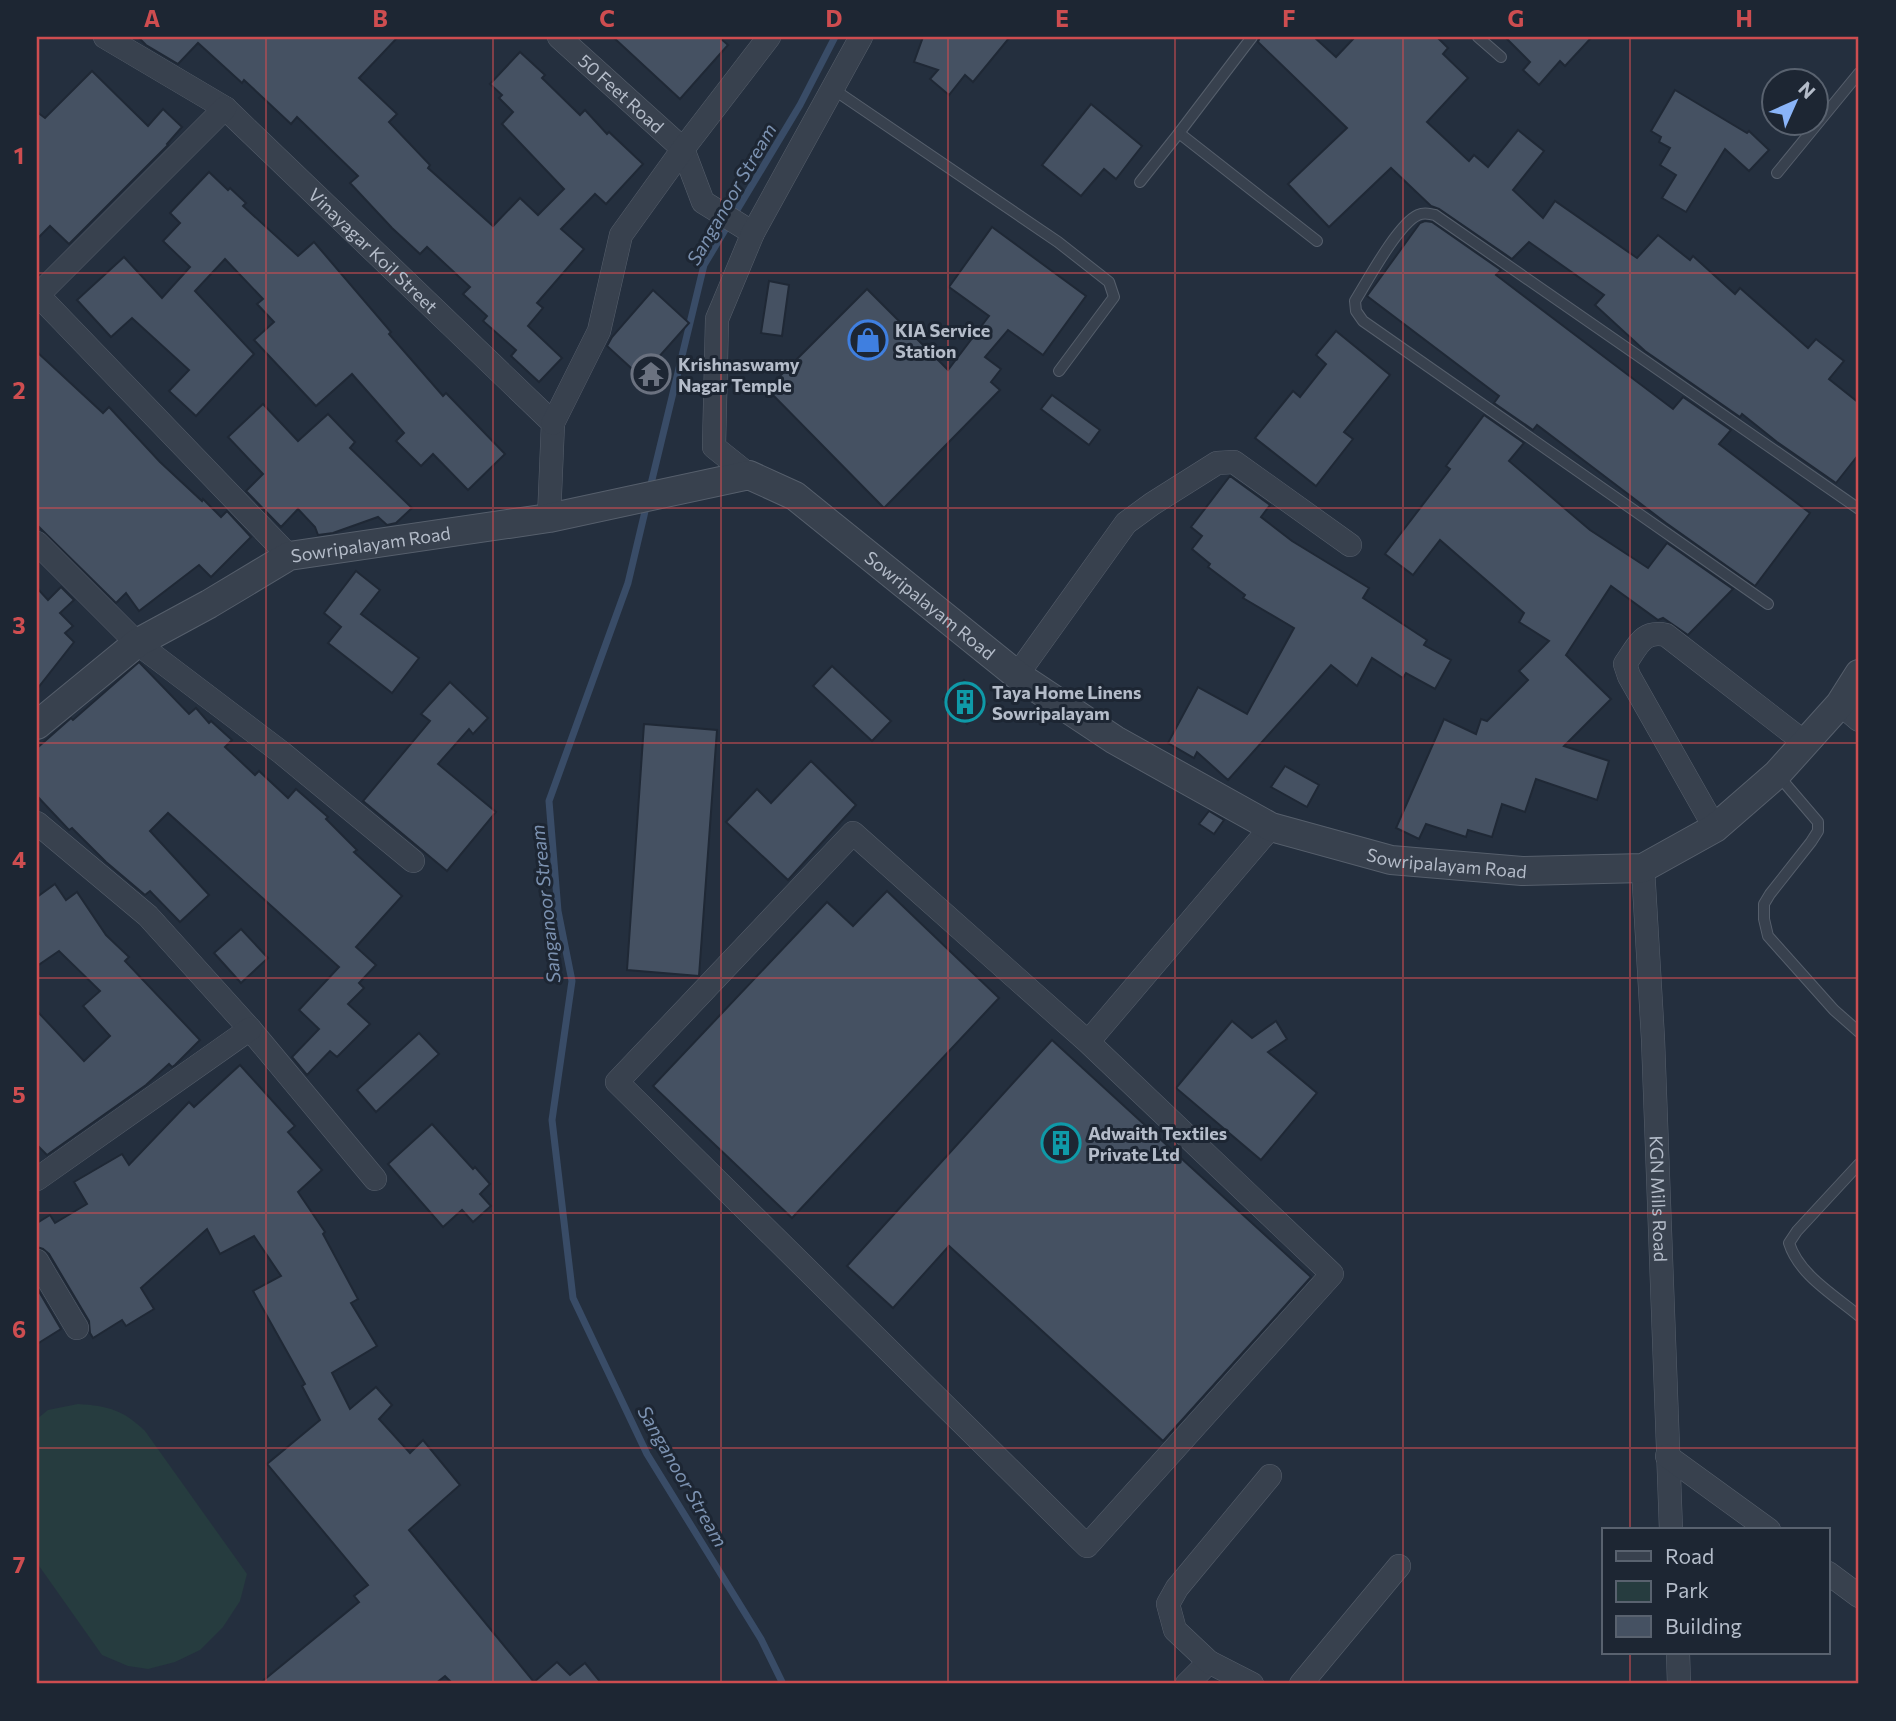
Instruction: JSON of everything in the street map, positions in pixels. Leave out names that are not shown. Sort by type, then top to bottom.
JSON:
[{"type":"street","name":"Vinayagar Koil Street","points":[[105,37],[225,108],[553,424]]},
{"type":"street","name":"50 Feet Road","points":[[559,37],[683,149]]},
{"type":"street","points":[[549,518],[553,424],[599,331],[621,235],[769,37]]},
{"type":"street","points":[[749,475],[714,447],[717,319],[753,233],[861,37]]},
{"type":"street","points":[[225,108],[38,295],[289,556]]},
{"type":"street","points":[[683,149],[703,202],[753,233]]},
{"type":"street","points":[[1017,675],[1126,523],[1152,503],[1217,463],[1234,462],[1349,545]]},
{"type":"street","name":"Sowripalayam Road","points":[[37,724],[137,643],[289,556],[549,518],[749,475],[795,496],[1017,675],[1115,740],[1271,827],[1391,860],[1522,872],[1643,868],[1716,828],[1777,774],[1804,742],[1849,712],[1859,674]]},
{"type":"street","points":[[37,543],[137,643],[282,753],[414,861]]},
{"type":"street","points":[[1716,828],[1629,676],[1625,664],[1644,637],[1654,633],[1665,635],[1804,742]]},
{"type":"street","points":[[37,823],[148,916],[250,1030],[375,1179]]},
{"type":"street","points":[[1088,1042],[1271,827]]},
{"type":"street","points":[[853,833],[1088,1042],[1332,1274],[1087,1546],[617,1082],[853,833]]},
{"type":"street","name":"KGN Mills Road","points":[[1643,868],[1653,1038],[1671,1528]]},
{"type":"street","points":[[37,1179],[250,1030]]},
{"type":"street","points":[[37,1261],[77,1328]]},
{"type":"street","points":[[1667,1456],[1766,1528]]},
{"type":"street","points":[[1252,1684],[1209,1662],[1175,1630],[1168,1604],[1177,1588],[1270,1476]]},
{"type":"street","points":[[1301,1684],[1399,1566]]},
{"type":"street","points":[[1829,1574],[1859,1596]]},
{"type":"street","points":[[1678,1654],[1679,1684]]},
{"type":"street","points":[[1187,1684],[1209,1662]]},
{"type":"lane","points":[[1140,182],[1252,37]]},
{"type":"lane","points":[[1478,37],[1502,57]]},
{"type":"lane","points":[[1777,173],[1859,73]]},
{"type":"lane","points":[[833,89],[1058,242],[1110,282],[1114,297],[1059,371]]},
{"type":"lane","points":[[1180,133],[1317,241]]},
{"type":"lane","points":[[1768,604],[1363,321],[1356,311],[1355,300],[1403,227],[1416,216],[1425,213],[1435,215],[1859,509]]},
{"type":"lane","points":[[1777,774],[1818,822],[1818,831],[1764,904],[1768,936],[1834,1010],[1859,1032]]},
{"type":"lane","points":[[1859,1164],[1789,1243],[1793,1257],[1805,1271],[1859,1316]]},
{"type":"green space","points":[[78,1404],[115,1410],[145,1431],[247,1574],[240,1601],[223,1627],[200,1650],[175,1662],[148,1669],[128,1666],[102,1655],[37,1563],[37,1419],[48,1410]]},
{"type":"building","points":[[138,37],[398,37],[359,78],[397,114],[389,122],[430,165],[428,168],[493,226],[520,198],[538,215],[564,189],[502,124],[513,112],[499,98],[502,95],[490,84],[520,52],[545,75],[542,78],[580,115],[585,110],[607,134],[609,132],[643,164],[606,204],[595,194],[561,229],[584,249],[537,303],[543,308],[528,326],[562,358],[539,382],[511,356],[516,350],[483,321],[487,316],[463,294],[470,287],[427,247],[420,254],[392,228],[350,183],[358,176],[297,117],[291,124],[244,80],[242,83],[198,43],[178,64],[146,45]]},
{"type":"building","points":[[613,37],[719,37],[728,45],[680,99]]},
{"type":"building","points":[[923,37],[1010,37],[973,82],[965,75],[949,95],[930,79],[938,70],[914,62]]},
{"type":"building","points":[[1260,37],[1314,37],[1336,57],[1355,37],[1437,37],[1448,48],[1443,54],[1468,78],[1427,122],[1469,161],[1474,155],[1488,167],[1518,130],[1544,151],[1513,190],[1543,218],[1555,201],[1637,258],[1658,235],[1690,260],[1693,256],[1735,294],[1740,288],[1808,348],[1816,339],[1844,361],[1829,379],[1859,403],[1859,454],[1836,483],[1742,414],[1740,417],[1645,351],[1595,305],[1604,295],[1529,242],[1512,259],[1431,206],[1391,168],[1329,227],[1288,184],[1347,128],[1258,42]]},
{"type":"building","points":[[1505,37],[1592,37],[1565,66],[1560,61],[1539,85],[1523,70],[1530,62]]},
{"type":"building","points":[[92,71],[148,126],[163,109],[182,127],[168,145],[69,244],[50,226],[37,239],[37,112],[45,118]]},
{"type":"building","points":[[1675,90],[1747,133],[1749,131],[1769,150],[1749,171],[1725,149],[1686,212],[1662,198],[1676,175],[1660,165],[1670,148],[1659,142],[1661,137],[1651,131]]},
{"type":"building","points":[[1091,104],[1142,146],[1116,179],[1104,169],[1081,196],[1042,165]]},
{"type":"building","points":[[209,172],[246,203],[243,206],[298,256],[314,242],[443,396],[446,393],[505,454],[468,490],[433,454],[421,466],[396,441],[404,433],[352,374],[316,406],[254,340],[274,322],[257,304],[263,299],[225,259],[195,291],[254,354],[196,416],[169,391],[189,370],[132,318],[111,337],[77,300],[124,257],[162,298],[190,267],[163,241],[180,223],[170,213]]},
{"type":"building","points":[[1432,222],[1501,270],[1496,275],[1673,409],[1683,397],[1731,430],[1719,444],[1810,513],[1755,586],[1666,523],[1537,425],[1533,430],[1494,403],[1499,396],[1367,296],[1420,223]]},
{"type":"building","points":[[992,227],[1086,296],[1043,355],[1008,330],[985,357],[1001,369],[991,382],[1000,390],[884,508],[767,389],[867,289],[948,370],[989,316],[949,287]]},
{"type":"building","points":[[769,281],[789,285],[782,336],[761,333]]},
{"type":"building","points":[[653,290],[689,323],[641,377],[607,346]]},
{"type":"building","points":[[1336,331],[1390,375],[1344,432],[1353,439],[1316,486],[1255,438],[1293,391],[1300,397],[1326,364],[1316,355]]},
{"type":"building","points":[[37,352],[103,413],[109,407],[160,462],[202,501],[203,499],[221,517],[227,511],[251,537],[211,577],[199,565],[139,611],[126,593],[116,603],[37,525]]},
{"type":"building","points":[[1052,395],[1100,430],[1089,445],[1041,409]]},
{"type":"building","points":[[263,404],[298,441],[328,414],[355,442],[350,448],[412,508],[396,523],[387,525],[378,517],[333,533],[318,535],[315,527],[298,509],[281,527],[246,491],[263,474],[228,437]]},
{"type":"building","points":[[1484,415],[1524,443],[1509,461],[1590,530],[1648,568],[1667,543],[1733,589],[1688,635],[1663,618],[1658,620],[1611,586],[1566,655],[1611,699],[1564,746],[1609,761],[1597,800],[1536,779],[1525,812],[1502,804],[1492,837],[1468,830],[1466,837],[1426,824],[1419,839],[1396,828],[1444,719],[1476,734],[1481,719],[1487,721],[1528,680],[1519,671],[1549,641],[1519,622],[1524,613],[1440,540],[1413,575],[1385,554],[1450,469],[1446,466]]},
{"type":"building","points":[[1230,476],[1270,505],[1261,517],[1292,541],[1369,588],[1363,598],[1427,640],[1424,645],[1451,660],[1435,689],[1406,673],[1403,678],[1372,658],[1357,686],[1331,665],[1228,780],[1197,752],[1194,758],[1168,743],[1198,687],[1247,714],[1294,628],[1243,598],[1245,595],[1208,567],[1210,564],[1192,549],[1202,536],[1191,527]]},
{"type":"building","points":[[356,571],[380,590],[361,614],[419,658],[392,693],[328,643],[341,627],[324,613]]},
{"type":"building","points":[[61,587],[74,600],[60,613],[73,626],[65,633],[74,642],[37,689],[37,588],[48,600]]},
{"type":"building","points":[[139,662],[189,714],[196,708],[209,723],[211,721],[232,740],[225,747],[255,775],[259,771],[288,798],[296,789],[328,817],[326,819],[357,850],[354,852],[402,896],[356,947],[376,965],[359,983],[364,988],[348,1004],[370,1024],[337,1057],[330,1051],[307,1075],[292,1057],[319,1029],[299,1010],[339,967],[168,813],[150,831],[209,895],[180,922],[150,891],[145,895],[72,828],[69,830],[37,796],[37,748]]},
{"type":"building","points":[[832,666],[891,721],[872,741],[813,686]]},
{"type":"building","name":"Taya Home Linens Sowripalayam","points":[[964,680],[987,704],[967,724],[943,699]]},
{"type":"building","points":[[450,682],[488,718],[473,734],[469,729],[438,764],[496,812],[447,871],[363,801],[430,721],[421,714]]},
{"type":"building","points":[[644,724],[717,730],[699,976],[627,970]]},
{"type":"building","points":[[811,761],[856,805],[788,880],[726,822],[757,789],[771,803]]},
{"type":"building","points":[[1285,766],[1319,785],[1307,807],[1271,787]]},
{"type":"building","points":[[1209,811],[1224,820],[1214,834],[1199,824]]},
{"type":"building","points":[[55,884],[66,900],[77,892],[106,935],[129,957],[125,961],[200,1040],[175,1065],[172,1067],[169,1064],[146,1085],[47,1155],[37,1145],[37,1011],[84,1061],[110,1036],[83,1006],[100,991],[59,951],[37,966],[37,897]]},
{"type":"building","points":[[887,891],[999,998],[792,1218],[653,1086],[827,902],[853,926]]},
{"type":"building","points":[[241,929],[268,958],[241,983],[214,953]]},
{"type":"building","points":[[1232,1021],[1252,1038],[1276,1021],[1287,1039],[1268,1052],[1317,1093],[1261,1160],[1176,1088]]},
{"type":"building","points":[[419,1033],[439,1054],[376,1112],[357,1090]]},
{"type":"building","name":"Adwaith Textiles Private Ltd","points":[[1052,1040],[1311,1277],[1163,1441],[949,1246],[893,1308],[847,1266]]},
{"type":"building","points":[[240,1065],[295,1126],[288,1132],[322,1170],[298,1192],[325,1232],[323,1234],[358,1299],[351,1303],[377,1346],[332,1373],[350,1409],[376,1387],[392,1405],[379,1419],[410,1453],[423,1440],[460,1485],[409,1530],[534,1682],[557,1662],[570,1675],[585,1663],[602,1684],[453,1684],[445,1676],[435,1684],[259,1684],[359,1602],[354,1596],[368,1585],[267,1464],[320,1420],[302,1386],[305,1384],[253,1291],[281,1276],[254,1236],[220,1254],[207,1229],[141,1288],[154,1309],[126,1326],[122,1320],[93,1338],[89,1321],[49,1254],[37,1247],[37,1223],[50,1215],[55,1223],[87,1204],[74,1182],[122,1154],[129,1165],[189,1102],[194,1107]]},
{"type":"building","points":[[432,1124],[490,1184],[480,1194],[491,1206],[473,1222],[462,1210],[443,1227],[388,1164]]},
{"type":"building","points":[[37,1288],[61,1329],[37,1344]]},
{"type":"waterway","name":"Sanganoor Stream","points":[[650,488],[704,265],[800,105],[835,37]]},
{"type":"waterway","name":"Sanganoor Stream","points":[[647,503],[628,583],[549,801],[558,911],[572,981],[552,1120],[573,1298],[647,1454],[761,1639],[783,1684]]},
{"type":"place","name":"KIA Service Station","points":[[868,340]]},
{"type":"place","name":"Krishnaswamy Nagar Temple","points":[[651,374]]},
{"type":"place","name":"Taya Home Linens Sowripalayam","points":[[965,702]]},
{"type":"place","name":"Adwaith Textiles Private Ltd","points":[[1061,1143]]}]
